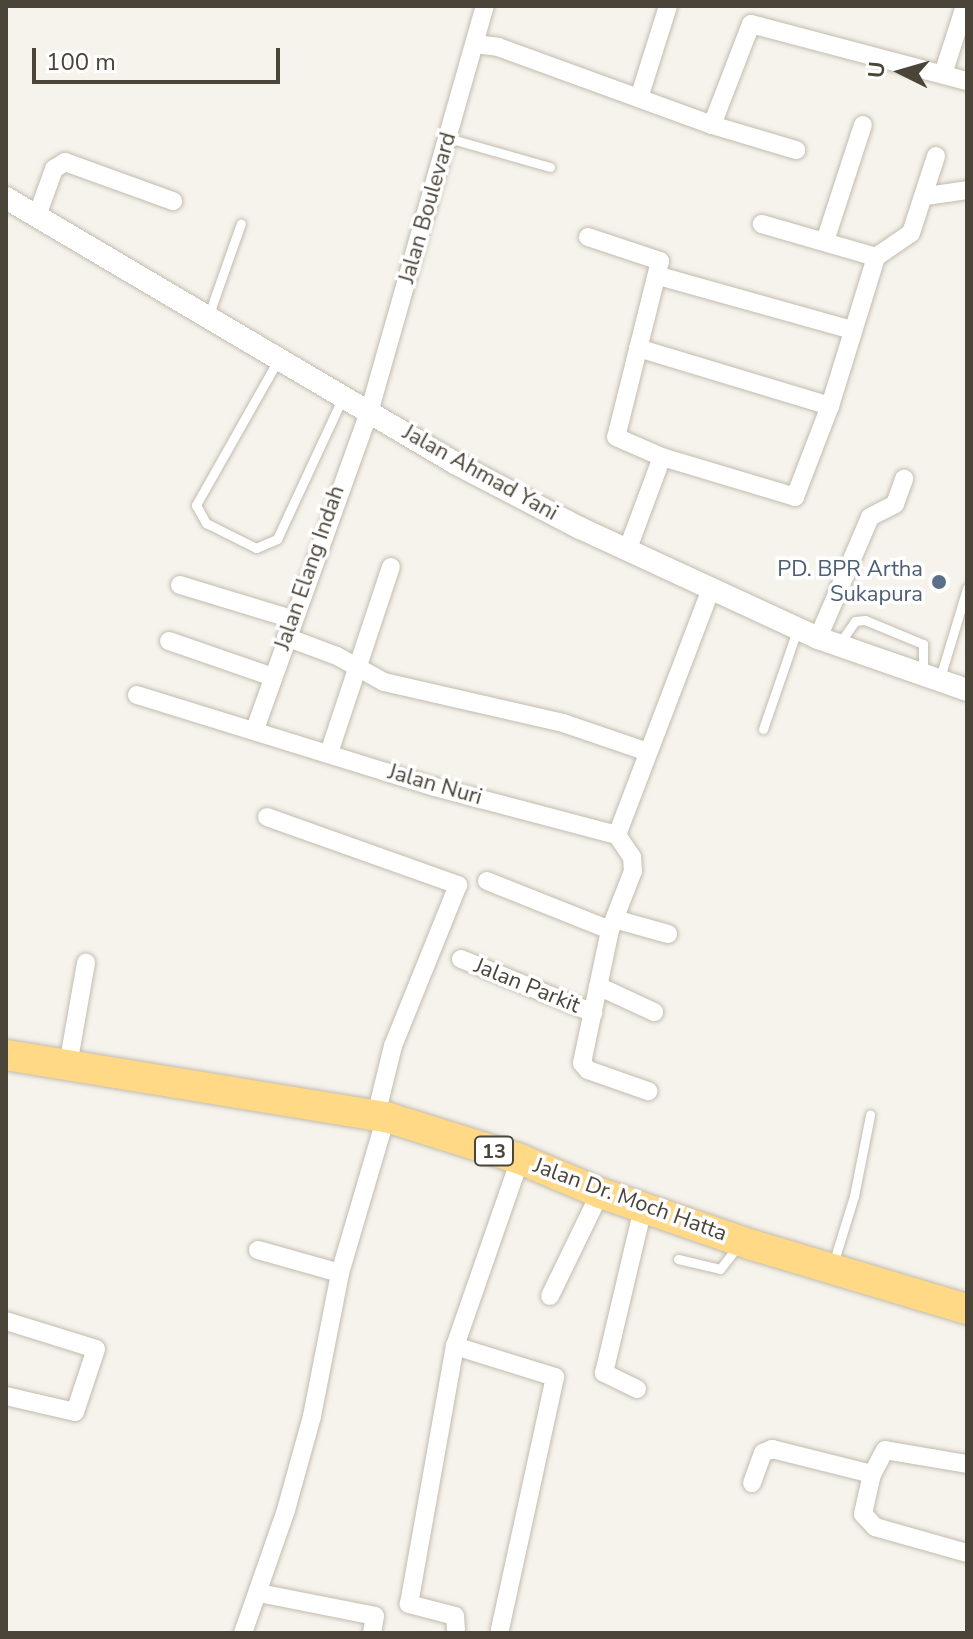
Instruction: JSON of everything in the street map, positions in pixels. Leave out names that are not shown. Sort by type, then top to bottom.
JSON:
[{"type":"highway","name":"Jalan Dr. Moch Hatta","points":[[6,1055],[381,1116],[520,1159],[600,1193],[740,1241],[967,1309]]},
{"type":"street","name":"Jalan Boulevard","points":[[370,409],[485,6]]},
{"type":"street","points":[[639,98],[668,6]]},
{"type":"street","points":[[943,74],[965,6]]},
{"type":"street","points":[[712,125],[751,24],[967,81]]},
{"type":"street","points":[[475,44],[712,125],[796,150]]},
{"type":"street","points":[[825,241],[863,125]]},
{"type":"street","points":[[588,237],[659,258],[659,276],[615,435],[662,457],[795,497],[830,406],[876,257],[911,233],[926,196],[936,156]]},
{"type":"street","points":[[17,206],[65,162],[173,201]]},
{"type":"street","points":[[926,196],[967,190]]},
{"type":"street","name":"Jalan Ahmad Yani","points":[[17,206],[209,314],[455,463],[627,551],[817,638],[967,690]]},
{"type":"street","points":[[762,224],[876,257]]},
{"type":"street","points":[[659,276],[853,330]]},
{"type":"street","points":[[638,348],[830,406]]},
{"type":"street","name":"Jalan Elang Indah","points":[[255,729],[370,409]]},
{"type":"street","points":[[627,551],[662,457]]},
{"type":"street","points":[[817,638],[870,517],[895,504],[904,479]]},
{"type":"street","points":[[329,753],[359,672],[391,567]]},
{"type":"street","points":[[180,585],[292,619]]},
{"type":"street","points":[[648,1091],[583,1066],[598,986],[634,863],[617,835],[645,751],[710,591]]},
{"type":"street","points":[[286,637],[337,656],[359,672],[432,696],[563,723],[645,751]]},
{"type":"street","points":[[169,641],[273,677]]},
{"type":"street","name":"Jalan Nuri","points":[[137,695],[617,835]]},
{"type":"street","points":[[243,1633],[259,1593],[312,1416],[340,1273],[381,1116],[393,1046],[458,885],[267,817]]},
{"type":"street","points":[[487,881],[614,925],[668,934]]},
{"type":"street","name":"Jalan Parkit","points":[[461,959],[593,1013]]},
{"type":"street","points":[[68,1065],[86,963]]},
{"type":"street","points":[[598,986],[654,1012]]},
{"type":"street","points":[[456,1630],[455,1616],[409,1604],[455,1346],[520,1159]]},
{"type":"street","points":[[550,1296],[600,1193]]},
{"type":"street","points":[[637,1389],[604,1373],[643,1208]]},
{"type":"street","points":[[258,1250],[340,1273]]},
{"type":"street","points":[[6,1321],[96,1349],[75,1412],[6,1396]]},
{"type":"street","points":[[455,1346],[555,1377],[500,1630]]},
{"type":"street","points":[[752,1483],[763,1453],[772,1449],[872,1474]]},
{"type":"street","points":[[967,1464],[885,1450],[872,1474],[863,1514],[867,1523],[967,1553]]},
{"type":"street","points":[[259,1593],[375,1616],[372,1633]]},
{"type":"lane","points":[[448,138],[550,167]]},
{"type":"lane","points":[[209,314],[241,223]]},
{"type":"lane","points":[[280,357],[196,505],[206,523],[256,548],[277,539],[344,396]]},
{"type":"lane","points":[[931,678],[967,588]]},
{"type":"lane","points":[[763,729],[817,638],[855,621],[865,620],[923,644],[931,678]]},
{"type":"lane","points":[[832,1267],[854,1196],[870,1115]]},
{"type":"lane","points":[[678,1259],[720,1269],[728,1265],[740,1241]]},
{"type":"place","name":"PD. BPR Artha Sukapura","points":[[939,582]]}]
